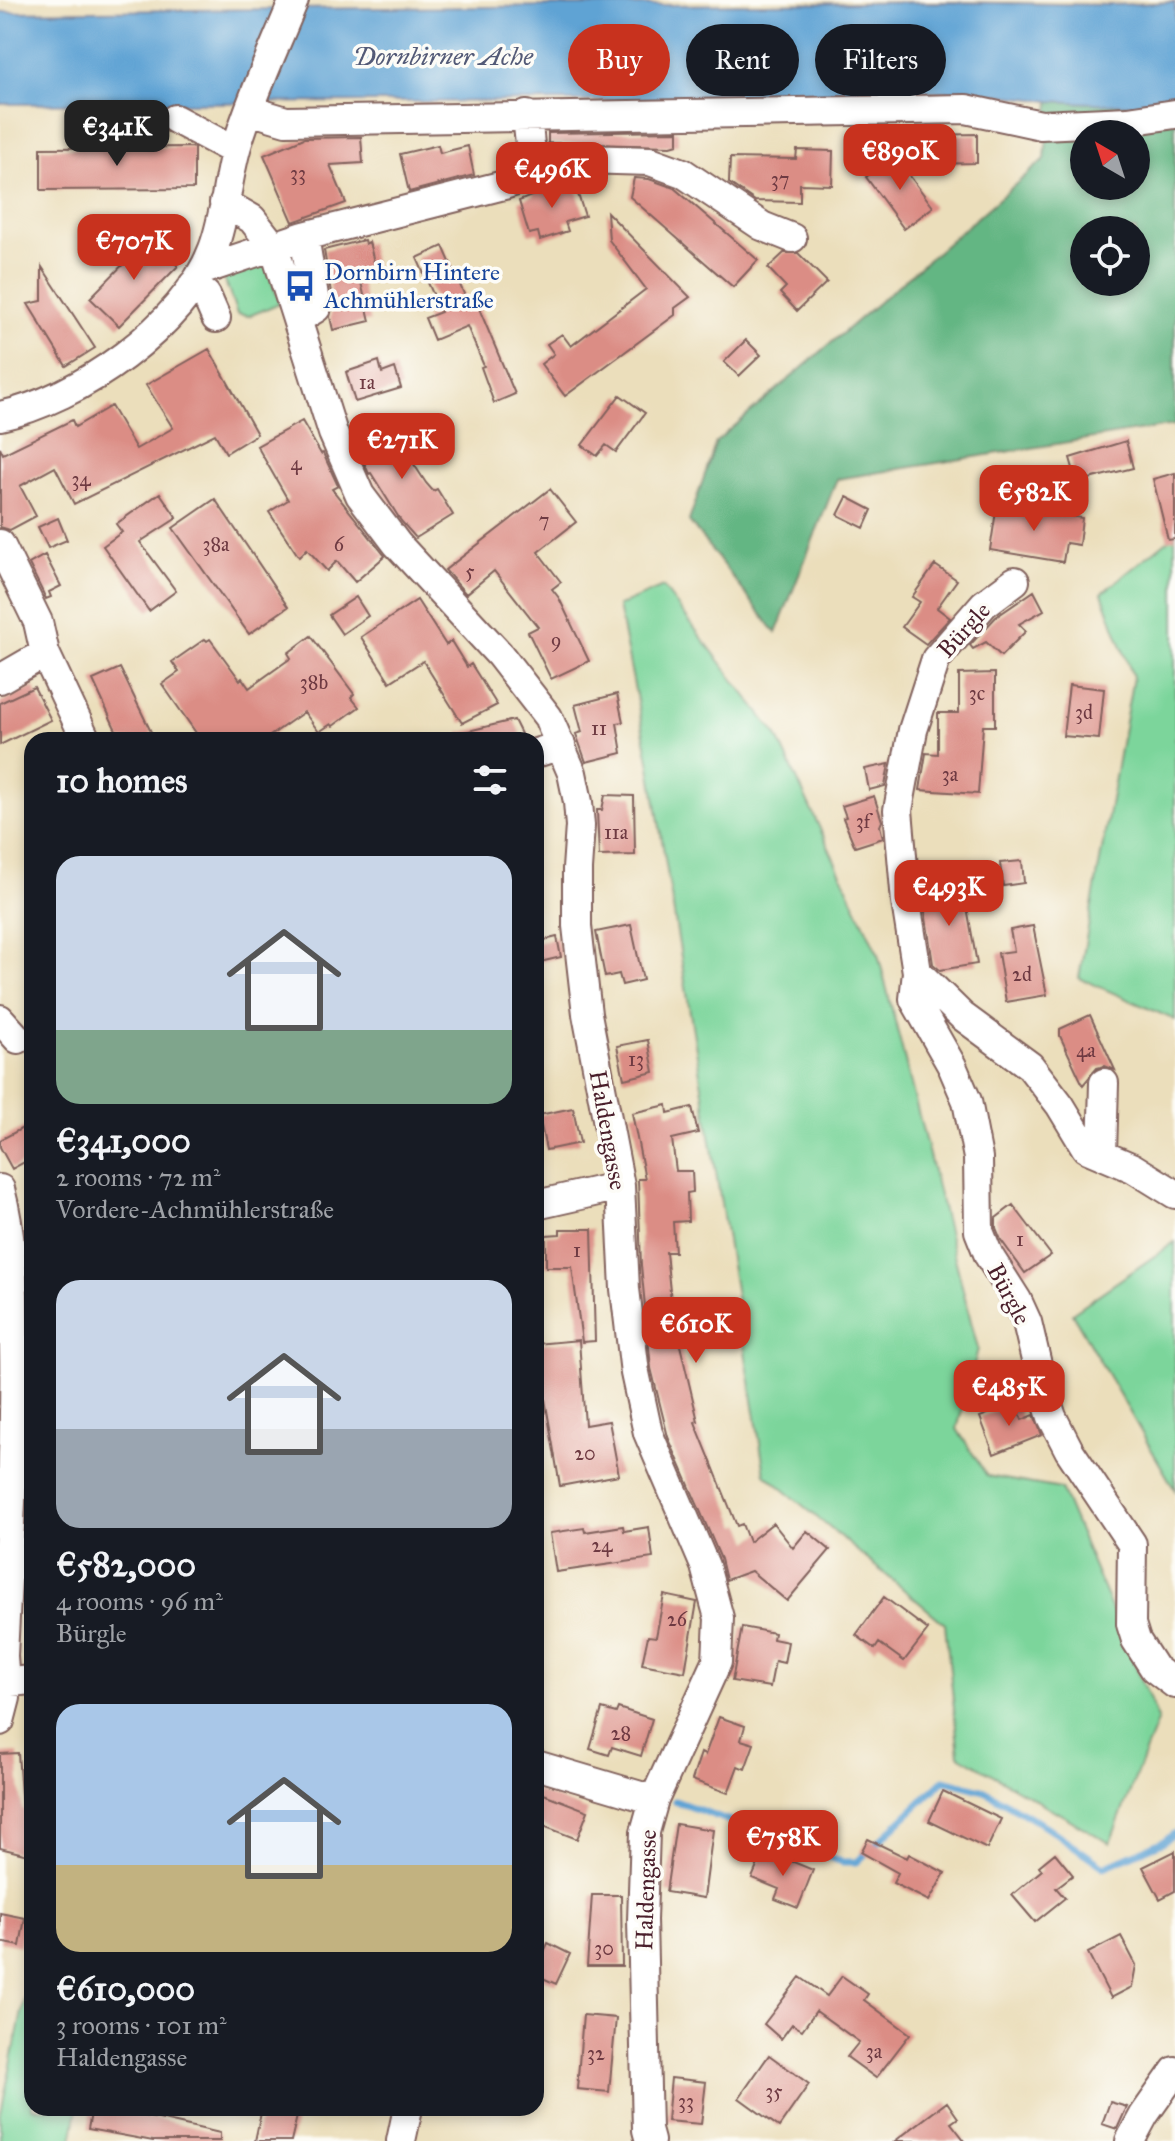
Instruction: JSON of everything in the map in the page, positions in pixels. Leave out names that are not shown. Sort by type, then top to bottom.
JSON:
[{"type":"street","points":[[0,416],[47,403],[75,390],[116,363],[150,334],[198,278],[213,248],[235,151],[248,113],[294,0]]},
{"type":"street","points":[[248,113],[286,121],[966,109],[1041,125],[1128,121],[1175,114]]},
{"type":"street","points":[[527,115],[530,145],[542,174]]},
{"type":"street","points":[[175,119],[235,151]]},
{"type":"street","points":[[198,278],[304,236],[542,174],[583,159],[650,161],[683,173],[762,226],[792,238]]},
{"type":"street","name":"Haldengasse","points":[[224,203],[252,219],[274,247],[333,433],[360,495],[397,544],[524,683],[548,717],[549,749],[572,773],[580,826],[577,926],[587,1014],[620,1186],[625,1289],[633,1360],[648,1433],[705,1566],[719,1618],[717,1662],[654,1800],[645,1832],[642,1920],[647,2130],[650,2141]]},
{"type":"street","points":[[298,319],[316,308],[304,236]]},
{"type":"street","points":[[198,278],[216,318]]},
{"type":"street","points":[[0,544],[38,622],[45,653],[82,732]]},
{"type":"street","name":"Bürgle","points":[[1015,581],[984,604],[936,659],[913,730],[898,810],[906,902],[917,972],[914,999],[952,1066],[967,1101],[978,1158],[979,1231],[989,1256],[1027,1322],[1052,1417],[1069,1450],[1132,1544],[1131,1624],[1136,1640],[1154,1668],[1175,1684]]},
{"type":"street","points":[[0,679],[45,653]]},
{"type":"street","points":[[917,972],[962,1016],[1030,1066],[1060,1105],[1086,1148],[1133,1168],[1175,1194]]},
{"type":"street","points":[[1102,1154],[1104,1083]]},
{"type":"street","points":[[544,1203],[620,1186]]},
{"type":"street","points":[[0,1189],[7,1215],[13,1269],[15,1379],[3,1656],[13,1681],[0,1721]]},
{"type":"street","points":[[544,1767],[654,1800]]},
{"type":"street","points":[[1130,2141],[1175,2071]]},
{"type":"street","points":[[401,2141],[406,2116]]},
{"type":"green space","points":[[1175,97],[1175,425],[837,479],[776,633],[689,521],[716,442],[1045,159],[1050,101],[1135,105]]},
{"type":"green space","points":[[264,261],[280,303],[249,316],[237,314],[224,278],[227,273]]},
{"type":"green space","points":[[1175,534],[1175,1020],[1079,978],[1133,677],[1102,593]]},
{"type":"green space","points":[[663,587],[777,736],[878,954],[978,1349],[957,1429],[987,1476],[1061,1489],[1158,1719],[1110,1843],[959,1755],[945,1624],[765,1474],[649,760],[618,606]]},
{"type":"green space","points":[[1175,1242],[1175,1490],[1072,1313]]},
{"type":"green space","points":[[24,2002],[24,2116],[77,2116],[72,2141],[0,2141],[0,2117]]},
{"type":"water","name":"Dornbirner Ache","points":[[946,2],[1112,5],[1175,2],[1175,97],[1135,105],[946,92],[946,24],[815,24],[815,95],[799,96],[799,24],[686,24],[686,96],[786,96],[606,101],[0,104],[0,12]]},
{"type":"building","points":[[678,131],[678,144],[671,146],[548,143],[548,133]]},
{"type":"building","points":[[977,134],[977,163],[928,164],[927,135]]},
{"type":"building","points":[[361,137],[363,163],[330,165],[346,203],[293,222],[264,155],[304,138]]},
{"type":"building","points":[[438,145],[440,153],[468,146],[474,175],[409,192],[400,154]]},
{"type":"building","points":[[41,148],[194,148],[194,189],[41,190]]},
{"type":"building","points":[[797,150],[833,151],[832,185],[800,184],[800,202],[755,201],[729,183],[730,158],[796,159]]},
{"type":"building","points":[[895,156],[933,207],[904,229],[866,177]]},
{"type":"building","points":[[634,178],[649,179],[674,188],[758,260],[733,287],[630,197]]},
{"type":"building","points":[[574,182],[585,216],[565,222],[568,231],[540,240],[538,232],[529,234],[519,201],[533,193]]},
{"type":"building","points":[[607,212],[690,297],[675,308],[675,315],[565,396],[541,364],[554,354],[547,344],[562,334],[571,346],[646,289],[609,240]]},
{"type":"building","points":[[149,238],[178,266],[119,326],[90,298]]},
{"type":"building","points":[[364,240],[365,244],[369,242],[378,278],[361,282],[370,321],[333,330],[330,317],[333,305],[324,250]]},
{"type":"building","points":[[443,246],[467,301],[476,301],[515,394],[494,403],[481,367],[484,366],[467,326],[434,340],[425,318],[441,312],[417,258]]},
{"type":"building","points":[[784,253],[798,253],[827,282],[797,311],[780,293],[786,287],[768,268]]},
{"type":"building","points":[[42,267],[95,348],[66,366],[28,304],[42,301]]},
{"type":"building","points":[[746,340],[761,355],[739,376],[724,362]]},
{"type":"building","points":[[209,349],[257,434],[226,453],[215,434],[74,504],[55,467],[20,486],[36,516],[10,530],[0,527],[0,447],[3,454],[72,420],[75,427],[111,406],[136,449],[173,428],[146,385]]},
{"type":"building","points":[[379,361],[382,373],[395,368],[401,388],[355,402],[346,372]]},
{"type":"building","points":[[620,395],[645,413],[616,452],[606,445],[597,456],[582,445]]},
{"type":"building","points":[[302,421],[323,453],[338,486],[332,489],[385,556],[355,582],[337,561],[327,571],[307,549],[299,557],[269,512],[288,500],[257,446]]},
{"type":"building","points":[[397,424],[410,458],[426,483],[433,491],[437,489],[453,515],[416,538],[369,474],[355,441]]},
{"type":"building","points":[[1126,441],[1133,468],[1077,482],[1070,458]]},
{"type":"building","points":[[1175,473],[1175,539],[1168,540],[1153,479]]},
{"type":"building","points":[[550,489],[576,522],[538,552],[561,582],[552,589],[589,661],[551,679],[528,632],[538,627],[494,571],[466,594],[445,570]]},
{"type":"building","points":[[160,493],[177,518],[140,542],[176,591],[149,611],[103,546],[122,532],[116,524]]},
{"type":"building","points":[[847,497],[872,510],[864,528],[838,515]]},
{"type":"building","points":[[215,499],[288,607],[249,634],[173,528]]},
{"type":"building","points":[[997,505],[1082,518],[1079,545],[1066,543],[1063,562],[990,550]]},
{"type":"building","points":[[58,518],[67,540],[48,548],[38,527]]},
{"type":"building","points":[[45,555],[61,586],[49,592],[51,597],[46,599],[29,564]]},
{"type":"building","points":[[935,565],[957,580],[937,608],[950,618],[926,644],[902,627],[920,602],[912,597]]},
{"type":"building","points":[[1034,591],[1044,610],[1019,624],[1026,631],[1001,656],[986,642],[973,649],[970,645],[996,617]]},
{"type":"building","points":[[356,597],[368,616],[342,634],[329,615]]},
{"type":"building","points":[[417,600],[446,645],[451,641],[467,667],[471,664],[497,705],[462,723],[423,661],[390,682],[361,637]]},
{"type":"building","points":[[311,636],[354,694],[351,697],[359,707],[319,732],[304,712],[275,732],[195,732],[162,684],[179,672],[172,662],[205,639],[210,639],[249,688],[291,658],[288,653]]},
{"type":"building","points":[[120,668],[151,732],[117,732],[93,680]]},
{"type":"building","points":[[995,673],[995,726],[983,726],[978,794],[920,790],[926,753],[938,754],[938,713],[959,713],[959,674]]},
{"type":"building","points":[[1069,685],[1104,689],[1099,739],[1063,736]]},
{"type":"building","points":[[34,687],[51,720],[0,745],[0,703]]},
{"type":"building","points":[[617,694],[623,722],[617,723],[622,753],[586,762],[576,734],[582,732],[575,705]]},
{"type":"building","points":[[514,720],[520,732],[464,732]]},
{"type":"building","points":[[889,764],[885,786],[869,790],[865,769]]},
{"type":"building","points":[[605,795],[634,796],[635,855],[599,856],[597,810],[602,810]]},
{"type":"building","points":[[874,796],[882,821],[883,838],[855,847],[843,818],[846,817],[842,806]]},
{"type":"building","points":[[1022,861],[1024,883],[1003,886],[1000,863]]},
{"type":"building","points":[[963,884],[977,964],[940,970],[933,964],[922,891]]},
{"type":"building","points":[[631,925],[643,980],[622,985],[619,974],[605,977],[596,932]]},
{"type":"building","points":[[1033,926],[1047,995],[1006,1002],[998,953],[1014,951],[1010,930]]},
{"type":"building","points":[[557,937],[561,957],[544,961],[544,940]]},
{"type":"building","points":[[1090,1015],[1115,1070],[1105,1066],[1097,1068],[1083,1085],[1060,1036],[1060,1029]]},
{"type":"building","points":[[648,1040],[654,1072],[624,1079],[617,1046]]},
{"type":"building","points":[[667,1105],[668,1113],[692,1107],[698,1133],[672,1139],[676,1171],[692,1171],[693,1192],[687,1193],[688,1221],[673,1222],[675,1252],[666,1252],[675,1341],[679,1341],[698,1421],[695,1422],[737,1526],[742,1524],[749,1542],[773,1523],[793,1548],[807,1531],[830,1550],[787,1601],[751,1571],[726,1580],[721,1559],[668,1437],[651,1368],[641,1265],[638,1179],[645,1179],[632,1113]]},
{"type":"building","points":[[573,1108],[580,1143],[546,1150],[544,1114]]},
{"type":"building","points":[[24,1127],[24,1162],[12,1169],[0,1147],[0,1140]]},
{"type":"building","points":[[1013,1205],[1051,1255],[1025,1273],[996,1228],[996,1218]]},
{"type":"building","points":[[560,1229],[592,1229],[595,1341],[582,1342],[572,1267],[546,1267],[546,1235],[560,1234]]},
{"type":"building","points":[[579,1340],[585,1425],[609,1421],[619,1475],[560,1486],[544,1399],[544,1343]]},
{"type":"building","points":[[1016,1403],[1022,1420],[1034,1415],[1042,1435],[994,1454],[980,1417]]},
{"type":"building","points":[[623,1526],[624,1531],[649,1527],[653,1558],[556,1572],[550,1533]]},
{"type":"building","points":[[664,1595],[697,1602],[685,1672],[642,1664],[648,1636],[656,1637]]},
{"type":"building","points":[[884,1597],[928,1630],[904,1661],[879,1643],[875,1649],[856,1635]]},
{"type":"building","points":[[742,1627],[774,1633],[773,1639],[788,1642],[784,1663],[775,1661],[770,1687],[732,1681]]},
{"type":"building","points":[[618,1708],[652,1719],[641,1756],[612,1747],[609,1755],[590,1749],[602,1709],[616,1713]]},
{"type":"building","points":[[719,1717],[745,1726],[741,1740],[754,1744],[745,1769],[738,1766],[728,1793],[692,1780]]},
{"type":"building","points":[[18,1753],[24,1810],[24,1854],[0,1848],[0,1754]]},
{"type":"building","points":[[943,1791],[1001,1819],[987,1849],[929,1821]]},
{"type":"building","points":[[544,1794],[588,1811],[577,1839],[544,1826]]},
{"type":"building","points":[[676,1824],[713,1830],[704,1898],[666,1892]]},
{"type":"building","points":[[868,1839],[907,1858],[909,1854],[945,1873],[929,1901],[893,1883],[898,1873],[861,1852]]},
{"type":"building","points":[[764,1850],[813,1870],[798,1908],[775,1899],[779,1889],[752,1878]]},
{"type":"building","points":[[1175,1851],[1175,1891],[1160,1899],[1143,1867]]},
{"type":"building","points":[[1055,1853],[1073,1875],[1056,1888],[1065,1898],[1035,1922],[1012,1895],[1042,1870],[1039,1866]]},
{"type":"building","points":[[592,1895],[621,1895],[622,1966],[587,1966]]},
{"type":"building","points":[[0,1913],[24,1918],[20,1946],[0,1942]]},
{"type":"building","points":[[1121,1936],[1136,1965],[1132,1987],[1111,1998],[1088,1953]]},
{"type":"building","points":[[548,1943],[570,1954],[556,1984],[544,1979],[544,1952]]},
{"type":"building","points":[[842,1976],[868,1994],[864,2000],[910,2034],[876,2078],[847,2057],[859,2042],[816,2011],[802,2030],[792,2024],[781,2039],[764,2024],[800,1977],[827,1996]]},
{"type":"building","points":[[583,2015],[616,2018],[609,2092],[577,2089]]},
{"type":"building","points":[[769,2055],[809,2084],[779,2127],[739,2098]]},
{"type":"building","points":[[671,2078],[706,2082],[701,2124],[667,2121]]},
{"type":"building","points":[[947,2102],[958,2118],[951,2123],[965,2141],[895,2141]]},
{"type":"building","points":[[1110,2102],[1127,2107],[1117,2129],[1102,2124]]},
{"type":"building","points":[[90,2116],[145,2116],[220,2133],[220,2141],[153,2141],[88,2129]]},
{"type":"building","points":[[260,2116],[297,2116],[291,2141],[255,2141]]},
{"type":"waterway","points":[[675,1801],[842,1862],[857,1862],[944,1780],[985,1791],[1047,1827],[1104,1867],[1164,1841],[1175,1833]]},
{"type":"place","name":"Dornbirn Hintere Achmühlerstraße","points":[[300,286]]}]
